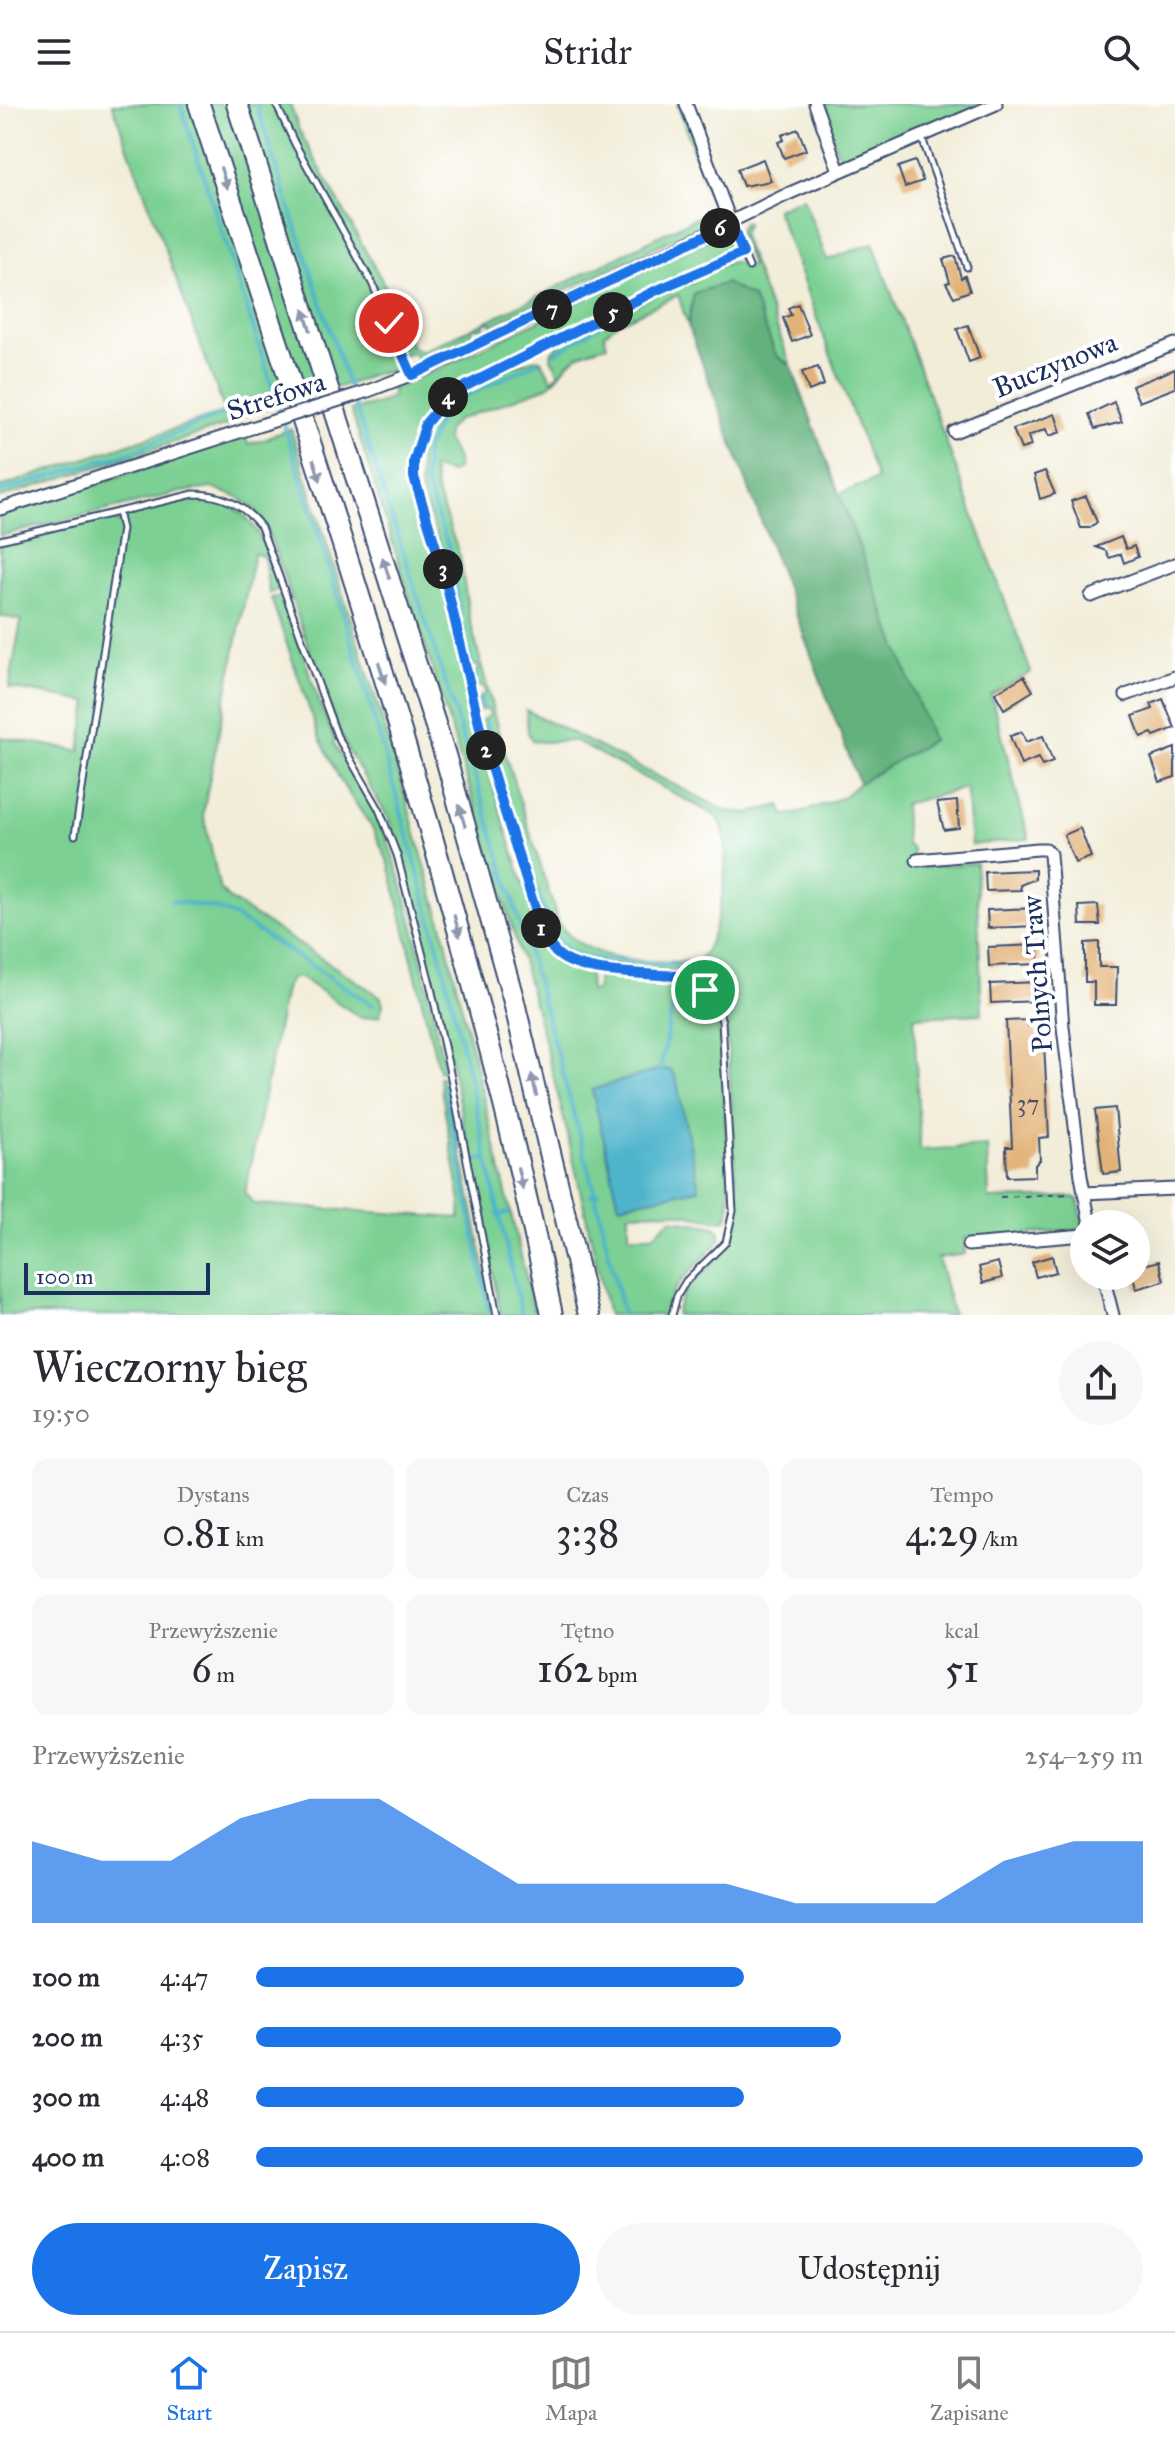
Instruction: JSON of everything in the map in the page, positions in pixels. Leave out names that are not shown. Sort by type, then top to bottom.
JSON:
[{"type":"highway","points":[[199,104],[388,691],[458,925],[551,1312]]},
{"type":"highway","points":[[237,104],[445,755],[513,998],[588,1309]]},
{"type":"street","points":[[686,104],[731,223]]},
{"type":"street","points":[[815,104],[839,171]]},
{"type":"street","name":"Strefowa","points":[[0,509],[412,375],[839,171],[996,104]]},
{"type":"street","name":"Buczynowa","points":[[954,432],[1175,344]]},
{"type":"street","points":[[1091,596],[1175,564]]},
{"type":"street","points":[[1126,695],[1175,677]]},
{"type":"street","name":"Polnych Traw","points":[[917,860],[1038,849],[1046,849],[1050,854],[1063,1027],[1087,1210]]},
{"type":"street","points":[[1084,1193],[1175,1189]]},
{"type":"street","points":[[968,1245],[1070,1236]]},
{"type":"street","points":[[1107,1290],[1113,1315]]},
{"type":"lane","points":[[276,104],[372,283],[412,375]]},
{"type":"lane","points":[[922,138],[967,267]]},
{"type":"lane","points":[[731,223],[749,267]]},
{"type":"lane","points":[[672,1315],[677,1296],[686,1281],[726,1242],[733,1211],[722,1021],[717,1004],[705,990],[689,979],[575,965],[559,956],[550,946],[542,931],[484,745],[443,570],[417,491],[414,461],[426,423],[447,398],[464,387],[655,291],[743,253]]},
{"type":"lane","points":[[0,540],[183,495],[205,494],[234,502],[247,510],[261,527],[337,736],[379,809],[397,855],[450,1073],[497,1315]]},
{"type":"lane","points":[[75,835],[122,529],[118,512]]},
{"type":"path","points":[[1000,1197],[1084,1193]]},
{"type":"green space","points":[[112,104],[290,104],[299,130],[390,295],[412,347],[422,351],[710,211],[713,207],[677,104],[683,104],[723,212],[492,325],[490,321],[483,324],[485,329],[481,331],[478,327],[471,330],[473,335],[424,359],[417,359],[413,352],[395,359],[396,365],[392,371],[370,375],[252,413],[240,418],[240,421],[0,498],[0,487],[225,412]]},
{"type":"green space","points":[[820,104],[986,104],[842,164]]},
{"type":"green space","points":[[803,197],[827,260],[873,243],[1031,672],[991,695],[1029,839],[971,845],[966,788],[904,804],[906,844],[912,849],[914,868],[976,863],[982,1014],[914,1017],[920,1150],[987,1146],[989,1199],[1075,1197],[1080,1210],[1070,1210],[1070,1231],[964,1239],[965,1254],[938,1258],[953,1315],[676,1315],[687,1290],[725,1249],[738,1222],[726,1008],[712,987],[698,975],[674,970],[594,965],[576,959],[561,949],[548,934],[487,743],[482,720],[490,715],[489,710],[480,710],[478,699],[485,693],[484,688],[474,684],[471,676],[479,670],[478,665],[471,666],[467,662],[448,567],[420,489],[419,454],[427,430],[449,401],[513,366],[535,359],[541,360],[552,380],[559,373],[551,358],[552,351],[565,340],[601,321],[606,325],[613,316],[683,281],[690,284],[695,282],[698,275],[731,262],[741,262],[745,267],[751,265],[738,232],[743,222],[747,223],[742,234],[791,366],[776,355],[752,298],[694,293],[688,325],[678,295],[618,323],[604,334],[607,345],[574,359],[547,387],[457,420],[447,431],[446,441],[456,458],[457,469],[451,473],[432,468],[437,493],[460,556],[469,616],[500,738],[559,924],[586,947],[604,954],[641,961],[697,961],[712,936],[722,895],[726,853],[720,821],[713,814],[575,741],[532,740],[528,733],[526,710],[726,811],[750,813],[780,805],[784,815],[801,813],[843,797],[859,783],[932,740],[839,494],[877,479],[776,209]]},
{"type":"green space","points":[[720,234],[732,236],[735,248],[729,256],[668,281],[452,391],[426,418],[411,454],[414,495],[436,559],[482,748],[539,941],[557,962],[589,975],[590,991],[596,991],[598,976],[604,972],[671,979],[700,992],[711,1003],[718,1019],[730,1183],[729,1217],[721,1221],[672,1212],[629,1213],[629,1236],[652,1236],[671,1219],[715,1227],[720,1232],[720,1240],[680,1283],[665,1315],[608,1315],[539,1020],[351,410],[380,403],[393,395],[391,389]]},
{"type":"green space","points":[[726,283],[753,298],[776,355],[791,366],[932,740],[859,783],[688,325],[694,293]]},
{"type":"green space","points":[[291,429],[394,758],[443,928],[535,1315],[501,1315],[453,1072],[403,861],[389,819],[349,752],[330,710],[271,539],[256,510],[238,497],[212,488],[181,492],[0,536],[0,514],[246,436],[248,444]]},
{"type":"green space","points":[[189,498],[210,499],[240,512],[260,536],[280,585],[269,593],[264,557],[254,553],[203,813],[220,889],[229,899],[381,997],[383,1005],[379,1016],[361,1018],[301,978],[292,978],[285,989],[245,1193],[254,1204],[460,1218],[461,1203],[439,1077],[444,1077],[494,1315],[0,1315],[0,737],[80,751],[88,702],[9,688],[21,620],[0,616],[0,544],[110,516],[121,523],[125,512]]},
{"type":"green space","points":[[281,596],[285,599],[334,744],[357,784],[363,787],[378,818],[403,887],[444,1065],[442,1070],[439,1071],[389,864],[373,829],[341,782],[318,734],[271,598]]},
{"type":"water","points":[[660,1069],[671,1070],[676,1078],[699,1189],[619,1205],[592,1090]]},
{"type":"building","points":[[798,129],[806,150],[784,158],[778,142],[784,140],[782,135]]},
{"type":"building","points":[[763,159],[771,181],[743,186],[737,169]]},
{"type":"building","points":[[915,161],[923,181],[905,187],[898,167]]},
{"type":"building","points":[[955,256],[961,278],[965,276],[970,291],[954,297],[946,283],[950,282],[943,259]]},
{"type":"building","points":[[798,304],[810,335],[792,342],[783,318],[791,315],[788,308]]},
{"type":"building","points":[[968,325],[980,358],[969,362],[957,329]]},
{"type":"building","points":[[818,367],[824,385],[809,391],[802,372]]},
{"type":"building","points":[[1175,369],[1175,388],[1139,402],[1132,386]]},
{"type":"building","points":[[1114,402],[1122,422],[1095,429],[1089,414]]},
{"type":"building","points":[[1055,414],[1061,432],[1049,436],[1046,429],[1028,436],[1031,446],[1021,449],[1013,429]]},
{"type":"building","points":[[1045,471],[1055,494],[1040,499],[1034,475]]},
{"type":"building","points":[[1086,496],[1097,522],[1090,528],[1081,528],[1071,501]]},
{"type":"building","points":[[1121,537],[1126,549],[1134,546],[1138,557],[1124,563],[1121,554],[1109,558],[1106,551],[1096,547]]},
{"type":"building","points":[[1024,676],[1033,691],[1004,709],[995,693]]},
{"type":"building","points":[[1163,699],[1175,728],[1141,737],[1133,716],[1153,709],[1151,704]]},
{"type":"building","points":[[1022,732],[1026,742],[1043,736],[1053,762],[1042,766],[1038,758],[1021,765],[1010,736]]},
{"type":"building","points":[[1175,748],[1175,777],[1160,782],[1151,757]]},
{"type":"building","points":[[957,801],[959,828],[944,830],[937,803]]},
{"type":"building","points":[[1080,828],[1091,857],[1075,863],[1064,835]]},
{"type":"building","points":[[1035,870],[1035,879],[1020,885],[1021,890],[986,891],[985,872]]},
{"type":"building","points":[[1098,905],[1100,925],[1080,925],[1079,906]]},
{"type":"building","points":[[1036,908],[1037,926],[988,928],[987,910]]},
{"type":"building","points":[[1099,942],[1099,967],[1117,967],[1116,1005],[1094,1005],[1094,982],[1085,982],[1085,943]]},
{"type":"building","points":[[1038,945],[1039,964],[989,966],[988,947]]},
{"type":"building","points":[[1040,982],[1040,1001],[991,1003],[990,984]]},
{"type":"building","points":[[1028,1020],[1028,1026],[1043,1025],[1049,1137],[1039,1138],[1040,1160],[1035,1165],[1035,1176],[1007,1177],[1006,1147],[1012,1147],[1006,1021]]},
{"type":"building","points":[[1115,1108],[1121,1172],[1103,1174],[1095,1110]]},
{"type":"building","points":[[1052,1256],[1056,1272],[1036,1277],[1032,1262]]},
{"type":"building","points":[[1159,1261],[1164,1281],[1150,1285],[1150,1263]]},
{"type":"building","points":[[998,1262],[1002,1278],[983,1283],[979,1267]]},
{"type":"waterway","points":[[180,104],[314,519],[407,833],[459,1032],[522,1315]]},
{"type":"waterway","points":[[256,104],[477,782],[558,1056],[595,1194],[598,1193]]},
{"type":"waterway","points":[[555,353],[599,326]]},
{"type":"waterway","points":[[472,662],[461,621],[449,548],[425,483],[426,449],[439,420],[457,400],[538,362]]},
{"type":"waterway","points":[[0,492],[130,452],[242,406]]},
{"type":"waterway","points":[[475,675],[477,682]]},
{"type":"waterway","points":[[481,699],[483,707]]},
{"type":"waterway","points":[[486,721],[495,760],[540,900],[558,941],[570,952],[589,958],[677,965],[681,966],[680,969]]},
{"type":"waterway","points":[[172,901],[214,908],[234,916],[373,1005]]},
{"type":"waterway","points":[[660,1069],[677,985]]},
{"type":"waterway","points":[[444,1083],[490,1315]]},
{"type":"waterway","points":[[474,1161],[486,1159]]},
{"type":"waterway","points":[[591,1195],[595,1194],[623,1315]]},
{"type":"waterway","points":[[498,1215],[508,1213]]},
{"type":"route","points":[[389,323],[412,375],[731,223],[743,253],[655,291],[464,387],[447,398],[426,423],[414,461],[417,491],[443,570],[484,745],[542,931],[550,946],[559,956],[575,965],[677,976],[689,979],[705,990]]}]
